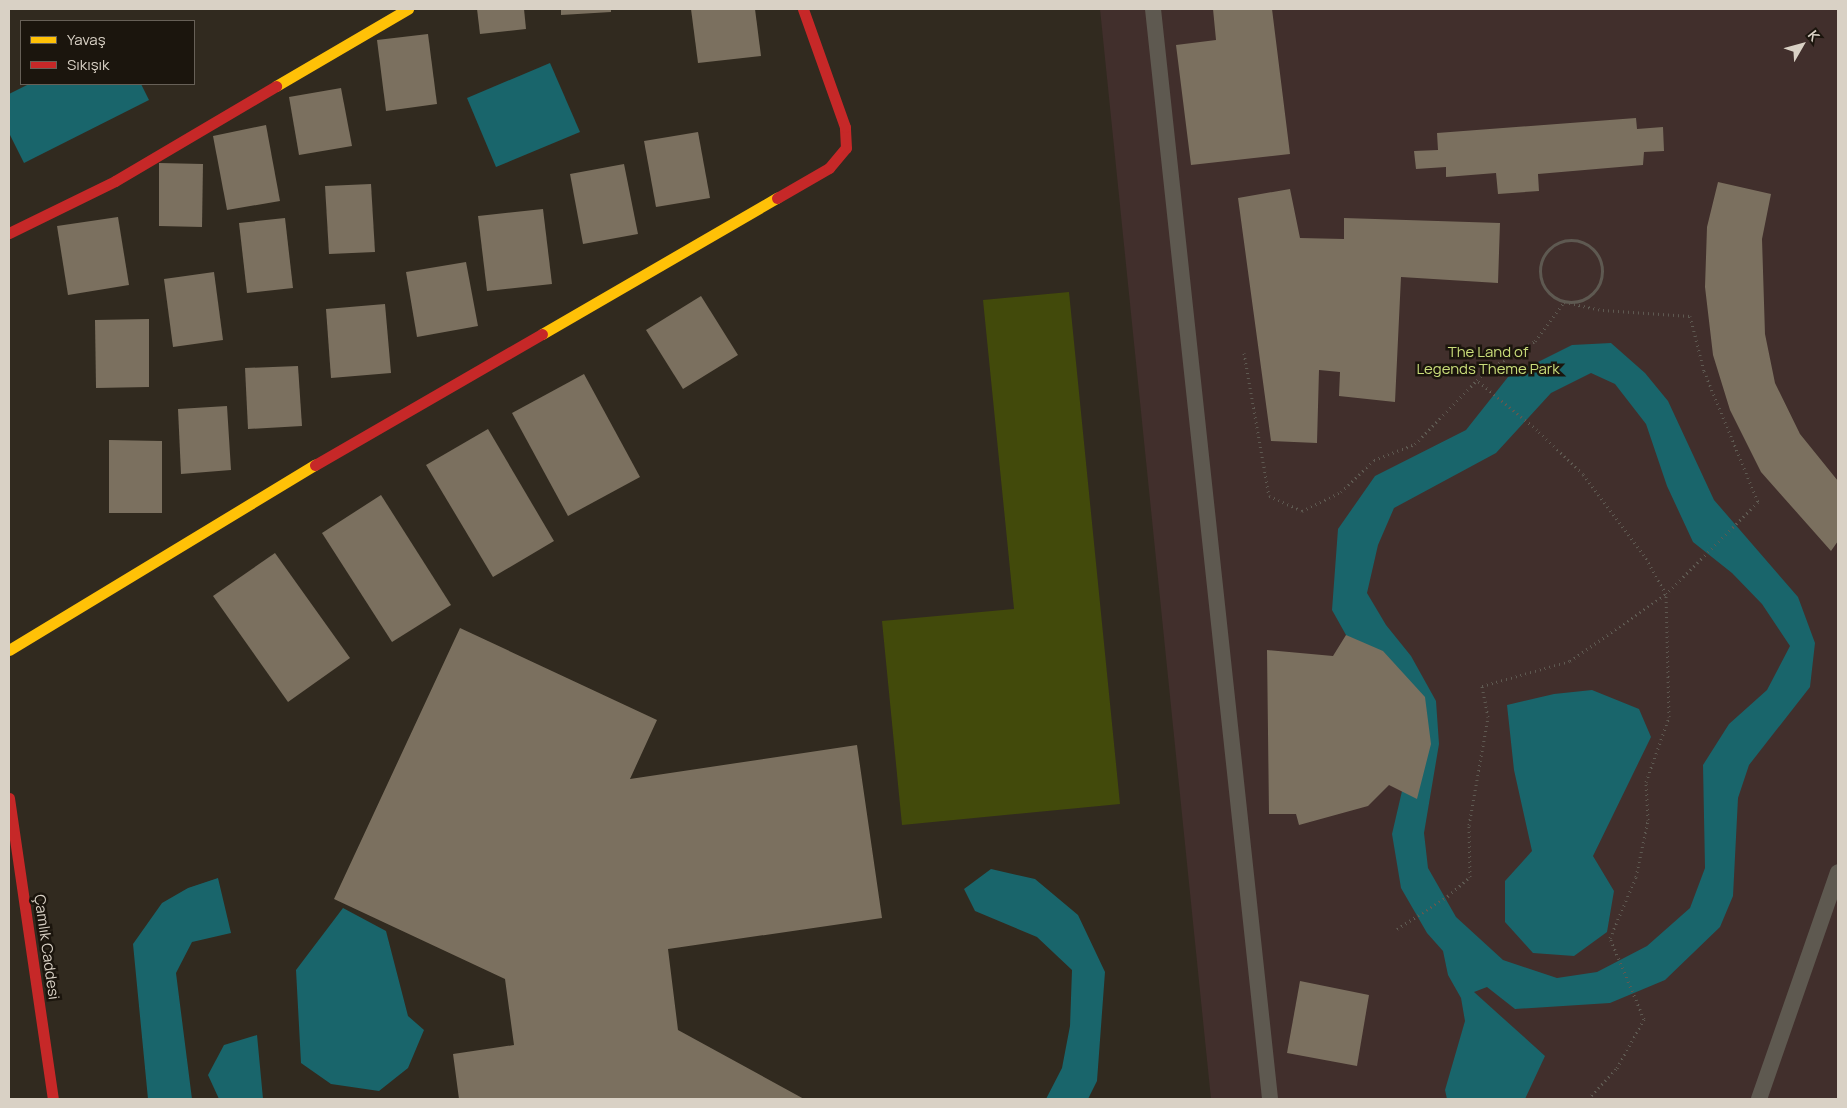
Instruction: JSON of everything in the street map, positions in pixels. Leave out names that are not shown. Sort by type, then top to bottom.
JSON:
[{"type":"street","points":[[9,233],[115,181],[408,9]]},
{"type":"street","points":[[9,650],[247,505],[829,168],[846,148],[845,127],[803,9]]},
{"type":"street","name":"Çamlık Caddesi","points":[[9,798],[53,1099]]},
{"type":"lane","points":[[1152,9],[1270,1099]]},
{"type":"lane","points":[[1758,1099],[1838,872]]},
{"type":"path","points":[[1244,353],[1269,496],[1302,511],[1341,492],[1374,460],[1415,444],[1486,371],[1535,341],[1564,302],[1584,299],[1592,294],[1601,277],[1602,267],[1593,250],[1576,240],[1566,240],[1548,251],[1540,270],[1546,290],[1564,302],[1603,310],[1690,316],[1704,371],[1758,502],[1684,579],[1666,594],[1570,661],[1482,686],[1488,717],[1470,825],[1470,877],[1448,896],[1397,929]]},
{"type":"path","points":[[1477,380],[1537,430],[1583,474],[1644,555],[1666,594],[1669,717],[1646,782],[1648,820],[1636,877],[1610,938],[1644,1019],[1617,1068],[1588,1099]]},
{"type":"shaded area","name":"The Land of Legends Theme Park","points":[[1100,9],[1838,9],[1838,1099],[1211,1099]]},
{"type":"green space","points":[[1069,292],[1120,804],[902,825],[882,621],[1014,609],[983,300]]},
{"type":"water","points":[[550,63],[580,132],[496,167],[467,98]]},
{"type":"water","points":[[27,85],[142,85],[149,100],[24,163],[9,133],[9,94]]},
{"type":"water","points":[[1611,343],[1645,373],[1668,401],[1714,500],[1798,597],[1815,643],[1810,687],[1749,765],[1738,798],[1733,896],[1720,927],[1665,980],[1610,1003],[1515,1009],[1487,987],[1474,992],[1545,1056],[1525,1099],[1447,1099],[1445,1090],[1465,1021],[1461,998],[1448,975],[1443,951],[1427,933],[1401,888],[1392,834],[1402,791],[1346,635],[1332,610],[1338,529],[1375,476],[1466,430],[1508,377],[1572,345]],"holes":[[[1591,373],[1615,384],[1646,424],[1667,486],[1693,542],[1732,573],[1762,604],[1790,646],[1767,690],[1729,724],[1703,765],[1705,868],[1690,908],[1647,946],[1597,972],[1557,978],[1503,960],[1456,917],[1428,868],[1424,833],[1439,744],[1436,701],[1411,656],[1386,625],[1367,593],[1378,545],[1394,508],[1496,453],[1551,393]]]},
{"type":"water","points":[[1592,690],[1639,709],[1651,737],[1593,856],[1614,891],[1607,932],[1574,956],[1533,953],[1505,922],[1505,881],[1532,851],[1514,770],[1507,705],[1554,694]]},
{"type":"water","points":[[991,869],[1035,879],[1078,915],[1105,972],[1097,1081],[1088,1099],[1046,1099],[1062,1068],[1070,1026],[1072,970],[1037,937],[975,911],[964,889]]},
{"type":"water","points":[[218,878],[231,933],[192,942],[176,973],[192,1099],[148,1099],[133,944],[162,903],[188,888]]},
{"type":"water","points":[[343,908],[386,931],[408,1016],[424,1030],[408,1068],[379,1091],[331,1084],[301,1063],[296,970]]},
{"type":"water","points":[[257,1035],[263,1099],[219,1099],[208,1075],[224,1045]]},
{"type":"building","points":[[477,9],[524,9],[526,29],[480,34]]},
{"type":"building","points":[[561,9],[611,9],[611,12],[561,15]]},
{"type":"building","points":[[691,9],[755,9],[761,56],[698,63]]},
{"type":"building","points":[[1213,9],[1272,9],[1290,154],[1191,165],[1176,45],[1216,40]]},
{"type":"building","points":[[428,34],[437,104],[386,111],[377,40]]},
{"type":"building","points":[[341,88],[352,146],[299,155],[289,97]]},
{"type":"building","points":[[1636,118],[1637,129],[1663,127],[1664,151],[1644,152],[1643,165],[1538,174],[1539,191],[1498,194],[1496,173],[1446,177],[1446,167],[1416,169],[1414,151],[1438,150],[1437,133]]},
{"type":"building","points":[[266,125],[280,201],[227,210],[213,136]]},
{"type":"building","points":[[698,132],[710,198],[656,207],[644,141]]},
{"type":"building","points":[[159,163],[203,164],[202,227],[159,226]]},
{"type":"building","points":[[624,164],[638,234],[583,244],[570,174]]},
{"type":"building","points":[[1718,182],[1771,194],[1762,239],[1765,334],[1775,383],[1800,434],[1838,481],[1838,541],[1831,551],[1761,472],[1730,410],[1713,355],[1705,287],[1707,227]]},
{"type":"building","points":[[371,184],[375,252],[329,254],[325,186]]},
{"type":"building","points":[[1290,189],[1300,238],[1344,239],[1344,218],[1500,223],[1498,283],[1401,277],[1395,402],[1339,396],[1340,372],[1319,370],[1317,443],[1271,441],[1238,198]]},
{"type":"building","points":[[543,209],[552,284],[487,291],[478,216]]},
{"type":"building","points":[[118,217],[129,285],[68,295],[57,226]]},
{"type":"building","points":[[285,218],[293,288],[247,293],[239,223]]},
{"type":"building","points":[[466,262],[478,326],[417,337],[406,272]]},
{"type":"building","points":[[214,272],[223,340],[173,347],[164,279]]},
{"type":"building","points":[[701,296],[738,355],[683,389],[646,330]]},
{"type":"building","points":[[385,304],[391,373],[331,378],[326,309]]},
{"type":"building","points":[[149,319],[149,387],[96,388],[95,320]]},
{"type":"building","points":[[298,366],[302,426],[248,429],[245,368]]},
{"type":"building","points":[[584,374],[640,477],[568,516],[512,413]]},
{"type":"building","points":[[227,406],[231,470],[181,474],[178,409]]},
{"type":"building","points":[[488,429],[554,541],[493,577],[426,465]]},
{"type":"building","points":[[109,440],[162,441],[162,513],[109,513]]},
{"type":"building","points":[[381,495],[451,605],[392,642],[322,533]]},
{"type":"building","points":[[275,553],[350,658],[288,702],[213,596]]},
{"type":"building","points":[[460,628],[657,720],[630,779],[857,745],[882,918],[668,949],[678,1030],[804,1099],[459,1099],[453,1054],[514,1045],[505,979],[334,899]]},
{"type":"building","points":[[1346,635],[1383,651],[1425,697],[1431,744],[1417,799],[1389,785],[1368,806],[1299,825],[1296,814],[1269,814],[1267,650],[1333,656]]},
{"type":"building","points":[[1300,981],[1369,995],[1357,1066],[1287,1053]]},
{"type":"traffic: slow","points":[[276,86],[408,9]]},
{"type":"traffic: slow","points":[[542,334],[777,198]]},
{"type":"traffic: slow","points":[[9,650],[315,465]]},
{"type":"traffic: jam","points":[[777,198],[829,168],[846,148],[845,127],[803,9]]},
{"type":"traffic: jam","points":[[9,233],[115,181],[276,86]]},
{"type":"traffic: jam","points":[[315,465],[542,334]]},
{"type":"traffic: jam","points":[[9,798],[53,1099]]}]
